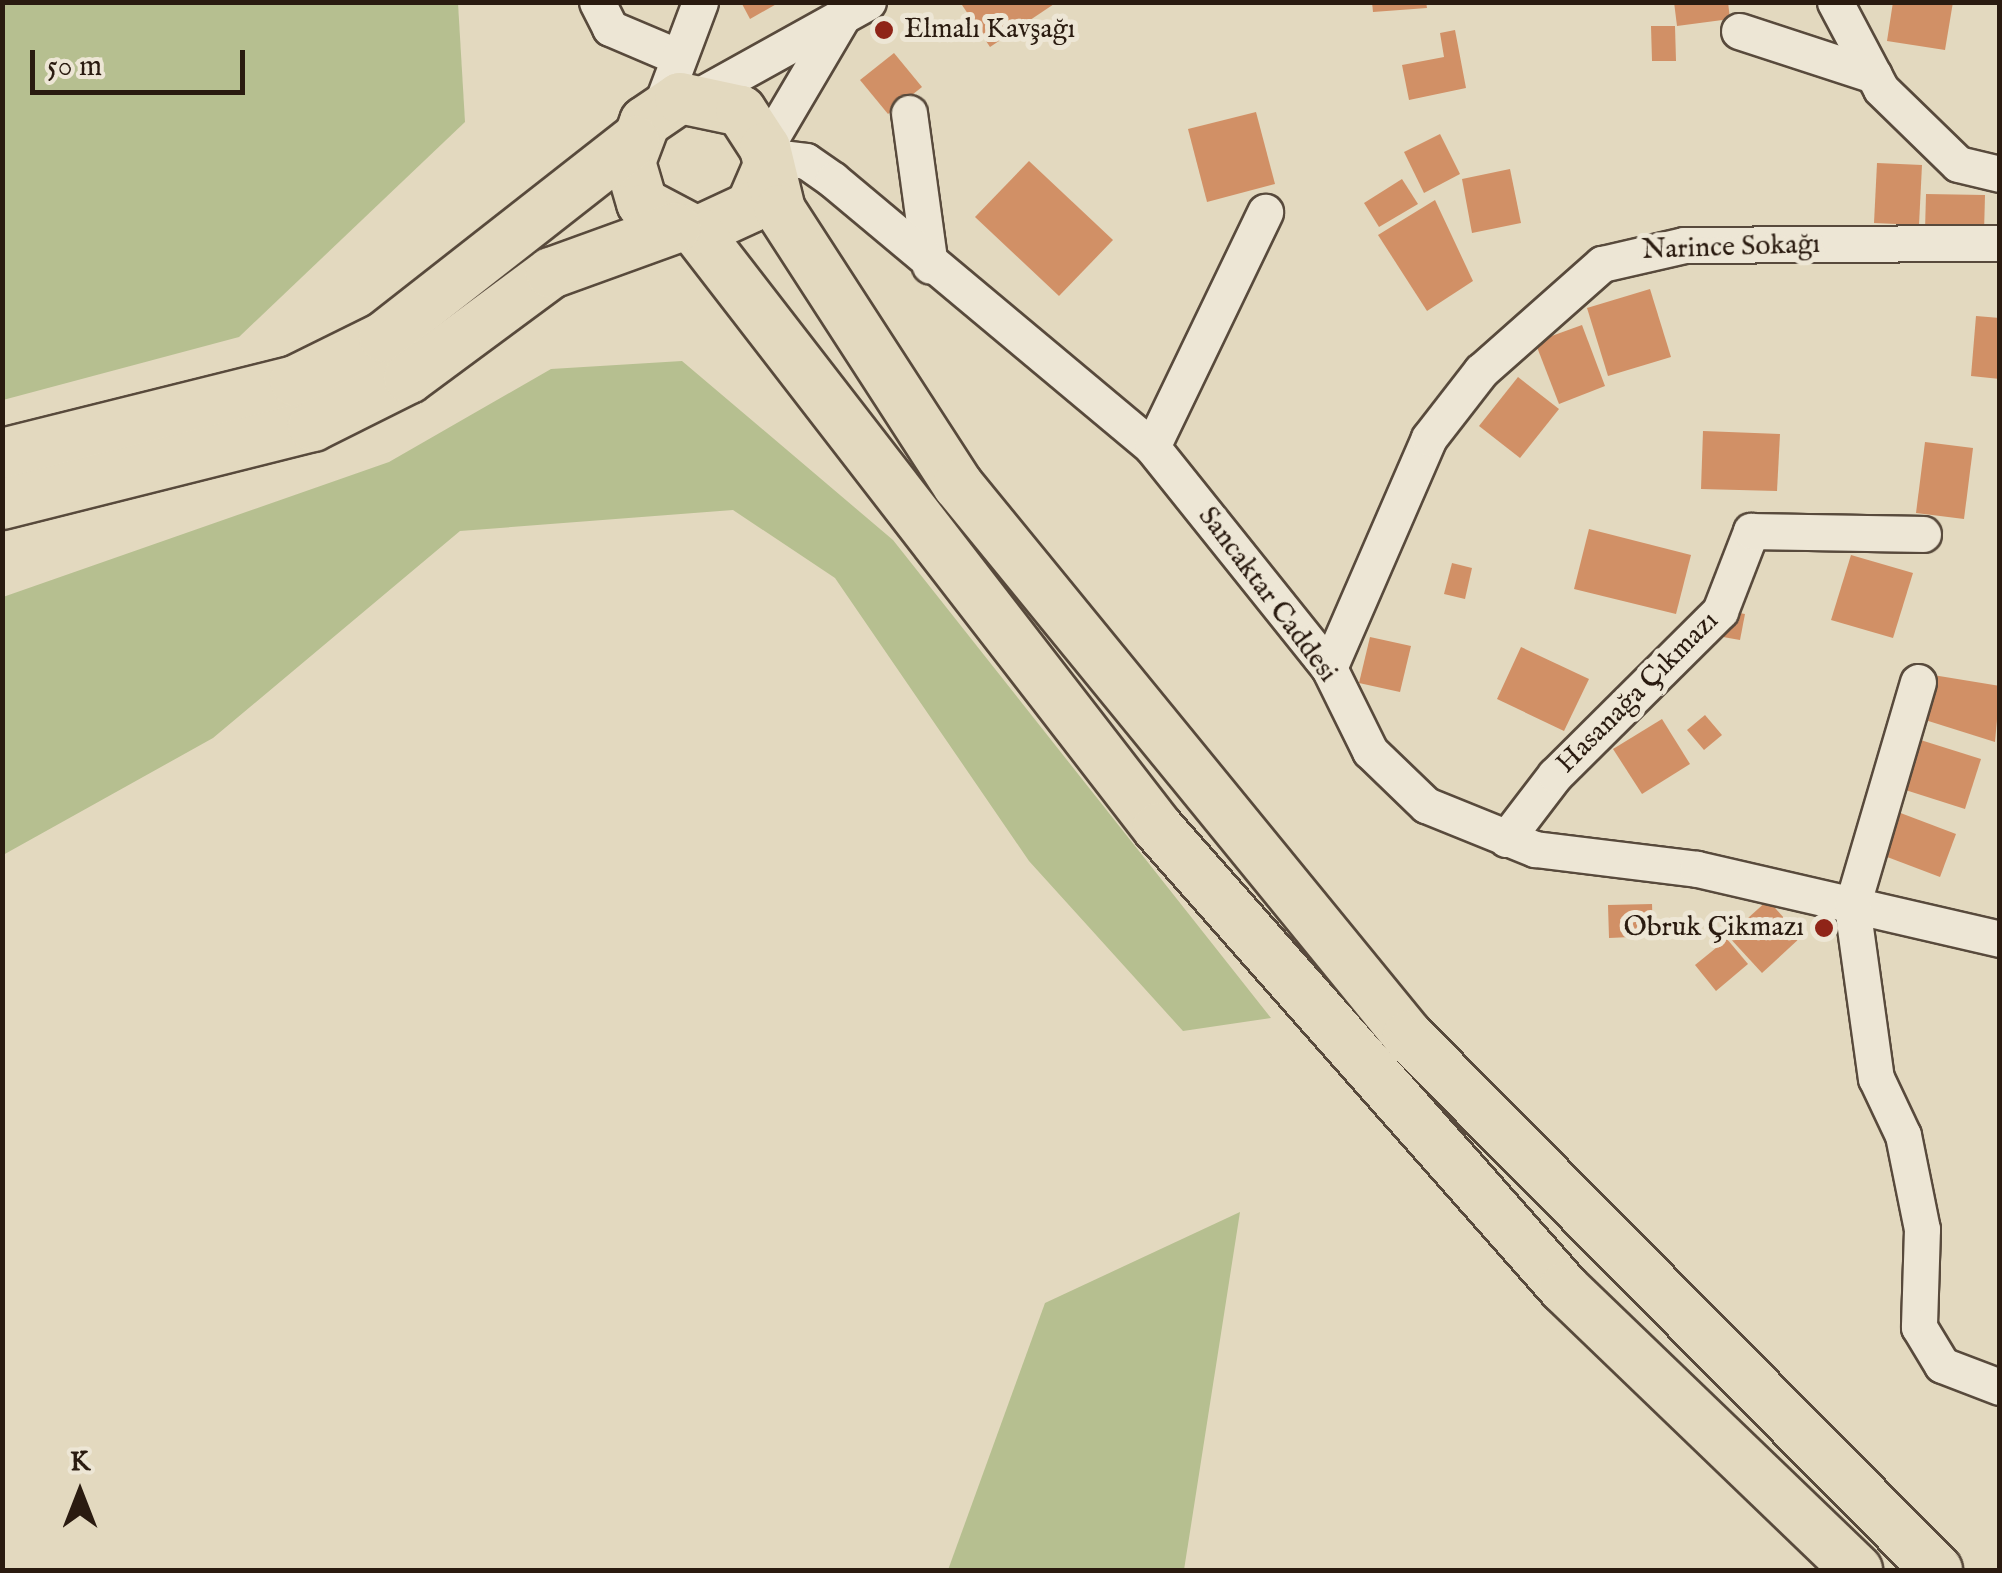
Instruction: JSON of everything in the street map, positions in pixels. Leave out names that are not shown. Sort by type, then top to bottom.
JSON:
[{"type":"highway","points":[[668,100],[632,183],[686,230],[1158,828],[1564,1288],[1857,1570]]},
{"type":"highway","points":[[2,451],[54,443],[295,381],[384,336],[668,100],[742,110],[766,158],[780,210],[958,485],[1408,1036],[1936,1570]]},
{"type":"highway","points":[[2,504],[312,426],[409,378],[551,273],[751,207],[766,158]]},
{"type":"street","points":[[596,2],[610,28],[668,100]]},
{"type":"street","points":[[668,100],[700,2]]},
{"type":"street","points":[[1836,2],[1874,75],[1958,164],[2000,174]]},
{"type":"street","points":[[668,100],[855,10]]},
{"type":"street","points":[[766,158],[855,10]]},
{"type":"street","points":[[1739,32],[1874,75]]},
{"type":"street","points":[[909,113],[930,266]]},
{"type":"street","name":"Sancaktar Caddesi","points":[[766,158],[806,160],[1152,447],[1328,668],[1370,751],[1426,805],[1506,839],[1697,868],[2000,939]]},
{"type":"street","points":[[1152,447],[1265,212]]},
{"type":"street","name":"Narince Sokağı","points":[[1328,668],[1429,438],[1482,371],[1602,264],[1684,244],[2000,243]]},
{"type":"street","name":"Hasanağa Çıkmazı","points":[[1506,839],[1555,775],[1720,611],[1751,530],[1923,534]]},
{"type":"street","points":[[1918,682],[1852,906],[1876,1078],[1904,1135],[1922,1228],[1919,1327],[1942,1366],[2000,1388]]},
{"type":"green space","points":[[3,2],[458,3],[465,122],[239,337],[3,400]]},
{"type":"green space","points":[[682,361],[893,540],[1271,1018],[1183,1031],[1029,861],[835,578],[733,510],[460,531],[213,738],[3,855],[3,597],[389,462],[551,369]]},
{"type":"green space","points":[[1240,1212],[1184,1570],[948,1570],[1045,1303]]},
{"type":"building","points":[[741,2],[780,2],[750,19]]},
{"type":"building","points":[[960,2],[1057,2],[990,47]]},
{"type":"building","points":[[1372,2],[1426,2],[1427,8],[1373,12]]},
{"type":"building","points":[[1674,2],[1728,2],[1730,19],[1677,26]]},
{"type":"building","points":[[1893,2],[1953,2],[1945,50],[1887,41]]},
{"type":"building","points":[[1651,26],[1675,26],[1676,61],[1652,61]]},
{"type":"building","points":[[1455,30],[1466,88],[1409,100],[1402,65],[1444,57],[1440,33]]},
{"type":"building","points":[[894,53],[922,87],[888,114],[860,80]]},
{"type":"building","points":[[1256,112],[1275,184],[1207,202],[1188,129]]},
{"type":"building","points":[[1440,134],[1460,174],[1424,193],[1404,152]]},
{"type":"building","points":[[1029,161],[1113,240],[1059,296],[975,217]]},
{"type":"building","points":[[1877,163],[1922,165],[1919,225],[1874,223]]},
{"type":"building","points":[[1510,169],[1521,223],[1472,233],[1462,179]]},
{"type":"building","points":[[1402,179],[1418,204],[1379,227],[1364,203]]},
{"type":"building","points":[[1926,194],[1985,195],[1984,233],[1925,231]]},
{"type":"building","points":[[1435,200],[1473,281],[1427,311],[1378,235]]},
{"type":"building","points":[[1650,289],[1671,357],[1608,376],[1587,308]]},
{"type":"building","points":[[1976,316],[2000,318],[2000,379],[1971,376]]},
{"type":"building","points":[[1582,325],[1605,386],[1559,404],[1535,342]]},
{"type":"building","points":[[1518,377],[1559,409],[1520,458],[1479,426]]},
{"type":"building","points":[[1703,431],[1780,434],[1777,491],[1701,489]]},
{"type":"building","points":[[1925,442],[1973,448],[1964,519],[1916,513]]},
{"type":"building","points":[[1589,529],[1691,555],[1676,614],[1574,589]]},
{"type":"building","points":[[1851,555],[1913,573],[1893,638],[1831,620]]},
{"type":"building","points":[[1452,563],[1472,568],[1465,599],[1444,594]]},
{"type":"building","points":[[1728,611],[1745,614],[1740,640],[1723,637]]},
{"type":"building","points":[[1370,637],[1411,646],[1400,692],[1359,683]]},
{"type":"building","points":[[1521,647],[1589,679],[1564,731],[1497,699]]},
{"type":"building","points":[[1933,675],[2000,686],[1995,742],[1922,719]]},
{"type":"building","points":[[1705,715],[1722,735],[1704,750],[1687,730]]},
{"type":"building","points":[[1662,719],[1690,764],[1642,794],[1613,749]]},
{"type":"building","points":[[1911,737],[1981,759],[1965,809],[1896,787]]},
{"type":"building","points":[[1890,809],[1956,834],[1940,877],[1874,852]]},
{"type":"building","points":[[1768,900],[1801,937],[1762,973],[1728,936]]},
{"type":"building","points":[[1652,904],[1653,936],[1609,938],[1608,905]]},
{"type":"building","points":[[1727,939],[1748,964],[1716,991],[1695,965]]},
{"type":"place","name":"Elmalı Kavşağı","points":[[884,30]]},
{"type":"place","name":"Obruk Çikmazı","points":[[1824,928]]}]
